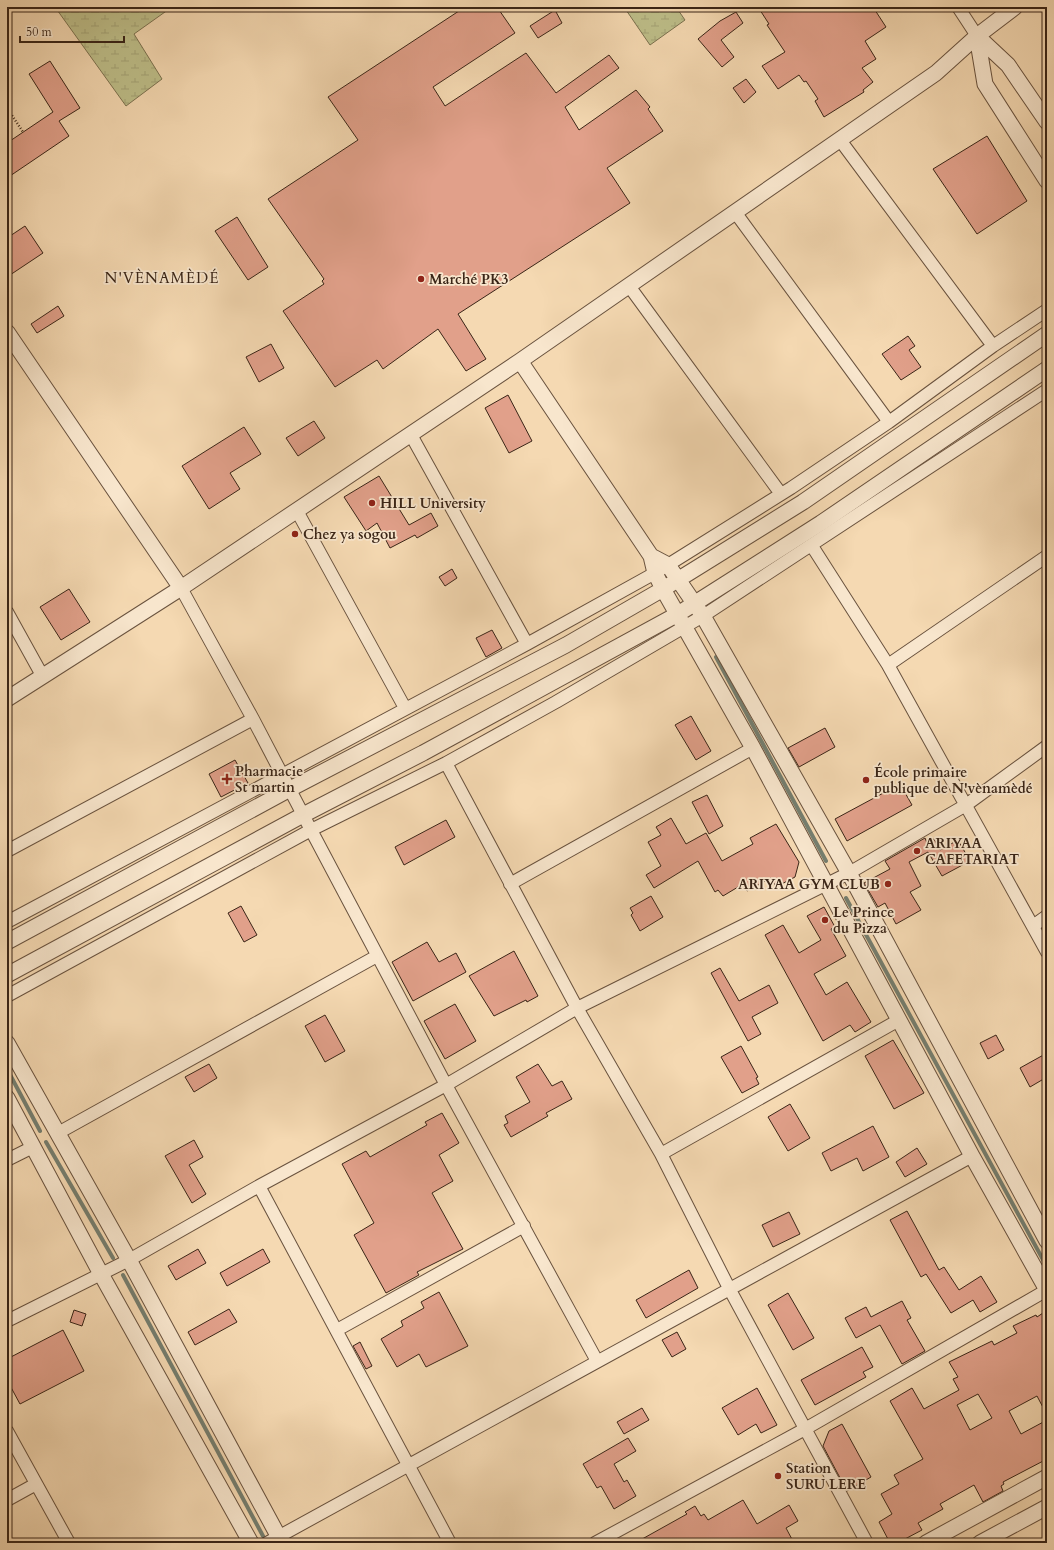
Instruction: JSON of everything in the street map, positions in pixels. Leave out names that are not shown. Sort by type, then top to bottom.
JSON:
[{"type":"street","points":[[958,7],[977,36],[1008,66],[1047,122]]},
{"type":"street","points":[[7,699],[181,588],[520,361],[936,73],[977,36],[1016,7]]},
{"type":"street","points":[[977,36],[985,84],[1047,181]]},
{"type":"street","points":[[840,140],[993,346]]},
{"type":"street","points":[[735,212],[889,422]]},
{"type":"street","points":[[629,286],[780,494]]},
{"type":"street","points":[[7,922],[527,644],[655,573],[780,494],[889,422],[993,346],[1047,310]]},
{"type":"street","points":[[7,332],[181,588],[283,774],[303,815],[446,1085],[597,1361]]},
{"type":"street","points":[[7,942],[290,789],[566,645],[679,580],[804,502],[1047,334]]},
{"type":"street","points":[[520,361],[651,556],[655,573],[663,589],[682,620],[753,748],[898,1020],[1047,1290],[805,1430],[595,1543]]},
{"type":"street","points":[[700,610],[821,523],[1047,370]]},
{"type":"street","points":[[7,975],[303,815],[700,610],[812,546],[1047,390]]},
{"type":"street","points":[[410,435],[527,644]]},
{"type":"street","points":[[297,511],[405,708]]},
{"type":"street","points":[[812,546],[888,665],[1047,952]]},
{"type":"street","points":[[651,556],[668,564],[700,610],[849,873],[1047,1241]]},
{"type":"street","points":[[888,665],[1047,556]]},
{"type":"street","points":[[7,612],[43,677]]},
{"type":"street","points":[[7,996],[311,830],[446,763],[556,702],[682,620]]},
{"type":"street","points":[[7,851],[253,719]]},
{"type":"street","points":[[7,1321],[129,1260],[259,1186],[446,1085],[577,1008],[827,886],[966,805],[1047,746]]},
{"type":"street","points":[[510,884],[753,748]]},
{"type":"street","points":[[446,763],[577,1008],[661,1154],[730,1290],[867,1543]]},
{"type":"street","points":[[1033,926],[1047,916]]},
{"type":"street","points":[[58,1134],[377,956]]},
{"type":"street","points":[[661,1154],[898,1020]]},
{"type":"street","points":[[7,1043],[129,1260],[276,1541],[597,1361],[730,1290],[972,1156]]},
{"type":"street","points":[[7,1098],[101,1274],[251,1543]]},
{"type":"street","points":[[7,1160],[33,1147]]},
{"type":"street","points":[[259,1186],[450,1543]]},
{"type":"street","points":[[337,1330],[524,1226]]},
{"type":"street","points":[[7,1431],[69,1543]]},
{"type":"street","points":[[926,1543],[1047,1477]]},
{"type":"street","points":[[7,1500],[36,1484]]},
{"type":"street","points":[[980,1543],[1047,1507]]},
{"type":"path","points":[[7,108],[23,132]]},
{"type":"green space","points":[[55,7],[172,7],[134,34],[162,79],[126,106]]},
{"type":"green space","points":[[624,7],[676,7],[685,20],[650,45]]},
{"type":"building","points":[[465,7],[497,7],[515,33],[433,87],[445,106],[526,53],[556,93],[609,55],[619,68],[565,107],[579,130],[636,90],[650,107],[648,109],[663,131],[607,168],[630,203],[458,314],[486,359],[466,371],[438,329],[383,369],[377,360],[335,387],[283,311],[324,284],[322,281],[324,279],[268,199],[358,140],[328,97]]},
{"type":"building","points":[[758,7],[873,7],[886,27],[865,41],[876,59],[862,68],[873,82],[863,90],[864,92],[824,117],[815,101],[818,99],[806,81],[804,82],[799,75],[778,89],[762,66],[785,52],[767,25],[769,24]]},
{"type":"building","points":[[555,10],[562,23],[538,38],[530,26]]},
{"type":"building","points":[[736,12],[743,23],[721,40],[734,57],[722,67],[698,39],[720,21]]},
{"type":"building","points":[[50,61],[80,108],[59,121],[69,136],[7,178],[7,143],[53,112],[29,74]]},
{"type":"building","points":[[746,79],[756,92],[744,103],[733,88]]},
{"type":"building","points":[[987,136],[1027,201],[977,234],[933,169]]},
{"type":"building","points":[[237,217],[268,267],[248,280],[215,231]]},
{"type":"building","points":[[25,226],[43,253],[7,277],[7,238]]},
{"type":"building","points":[[58,306],[64,316],[37,333],[31,324]]},
{"type":"building","points":[[908,336],[915,346],[909,350],[921,367],[901,380],[882,354]]},
{"type":"building","points":[[271,344],[284,368],[259,382],[246,357]]},
{"type":"building","points":[[508,395],[532,441],[509,453],[485,408]]},
{"type":"building","points":[[314,421],[325,438],[298,456],[286,438]]},
{"type":"building","points":[[244,427],[261,454],[230,473],[240,489],[209,509],[182,466]]},
{"type":"building","points":[[379,476],[409,525],[431,513],[438,526],[417,538],[415,535],[390,548],[377,523],[366,531],[344,497]]},
{"type":"building","points":[[452,569],[457,578],[445,586],[439,577]]},
{"type":"building","points":[[69,589],[90,622],[61,640],[40,607]]},
{"type":"building","points":[[492,630],[502,648],[486,657],[476,638]]},
{"type":"building","points":[[691,716],[711,751],[696,760],[675,725]]},
{"type":"building","points":[[825,728],[835,747],[799,767],[788,748]]},
{"type":"building","points":[[235,760],[248,783],[221,797],[209,774]]},
{"type":"building","points":[[900,784],[912,805],[847,841],[835,819]]},
{"type":"building","points":[[707,795],[723,826],[709,834],[692,802]]},
{"type":"building","points":[[671,818],[686,844],[706,833],[722,861],[753,844],[750,838],[776,824],[799,862],[795,877],[776,887],[771,878],[747,891],[743,884],[723,896],[718,890],[715,892],[698,861],[654,888],[646,875],[661,866],[648,842],[661,835],[656,827]]},
{"type":"building","points":[[446,820],[455,837],[404,865],[395,847]]},
{"type":"building","points":[[925,838],[927,843],[934,839],[940,850],[958,840],[970,861],[942,876],[928,852],[909,862],[921,886],[910,892],[921,910],[896,924],[885,903],[878,907],[864,883],[890,869],[885,861]]},
{"type":"building","points":[[651,896],[663,917],[640,931],[631,915],[633,913],[630,908]]},
{"type":"building","points":[[241,906],[257,935],[244,942],[228,913]]},
{"type":"building","points":[[824,907],[835,927],[831,929],[846,956],[814,974],[826,995],[847,982],[871,1022],[855,1032],[850,1025],[823,1041],[765,935],[783,925],[799,953],[821,940],[807,916]]},
{"type":"building","points":[[427,942],[439,962],[456,953],[466,972],[413,1001],[392,962]]},
{"type":"building","points":[[514,951],[538,996],[527,1002],[526,1000],[494,1016],[469,976]]},
{"type":"building","points":[[720,968],[739,1001],[769,985],[778,1003],[752,1017],[761,1034],[748,1041],[711,973]]},
{"type":"building","points":[[455,1004],[476,1041],[445,1059],[424,1021]]},
{"type":"building","points":[[325,1015],[345,1051],[325,1062],[305,1026]]},
{"type":"building","points":[[996,1035],[1004,1050],[988,1059],[980,1043]]},
{"type":"building","points":[[893,1040],[924,1093],[894,1109],[865,1056]]},
{"type":"building","points":[[741,1046],[758,1077],[756,1078],[759,1084],[742,1093],[721,1057]]},
{"type":"building","points":[[1047,1053],[1047,1077],[1030,1087],[1020,1068]]},
{"type":"building","points":[[209,1064],[217,1078],[194,1092],[185,1077]]},
{"type":"building","points":[[538,1064],[552,1086],[562,1081],[572,1099],[546,1113],[548,1116],[511,1137],[504,1125],[508,1123],[505,1116],[530,1102],[516,1077]]},
{"type":"building","points":[[790,1104],[810,1138],[788,1151],[768,1117]]},
{"type":"building","points":[[442,1113],[459,1143],[439,1155],[453,1181],[432,1193],[463,1249],[417,1272],[419,1275],[386,1293],[354,1235],[374,1223],[342,1164],[366,1151],[370,1157],[427,1125],[425,1122]]},
{"type":"building","points":[[873,1126],[889,1157],[863,1171],[857,1158],[831,1171],[822,1153]]},
{"type":"building","points":[[194,1140],[203,1157],[189,1165],[206,1194],[192,1203],[165,1156]]},
{"type":"building","points":[[917,1148],[927,1164],[905,1177],[896,1162]]},
{"type":"building","points":[[907,1211],[939,1270],[944,1267],[959,1290],[981,1276],[997,1302],[980,1312],[973,1300],[951,1313],[926,1274],[921,1277],[890,1220]]},
{"type":"building","points":[[789,1212],[800,1234],[773,1247],[762,1225]]},
{"type":"building","points":[[198,1249],[206,1263],[176,1280],[168,1266]]},
{"type":"building","points":[[263,1249],[270,1262],[227,1286],[220,1273]]},
{"type":"building","points":[[689,1270],[698,1288],[646,1318],[636,1300]]},
{"type":"building","points":[[439,1292],[468,1346],[426,1367],[419,1354],[397,1367],[381,1339],[403,1326],[401,1321],[424,1308],[421,1302]]},
{"type":"building","points":[[788,1293],[814,1338],[793,1350],[768,1305]]},
{"type":"building","points":[[902,1301],[911,1318],[907,1320],[925,1351],[902,1364],[880,1325],[856,1338],[845,1318],[866,1307],[871,1317]]},
{"type":"building","points":[[229,1309],[237,1322],[195,1345],[188,1332]]},
{"type":"building","points":[[74,1310],[86,1314],[82,1326],[70,1322]]},
{"type":"building","points":[[1043,1313],[1047,1320],[1047,1415],[1037,1396],[1009,1411],[1021,1434],[1047,1420],[1047,1459],[1003,1482],[1004,1484],[1001,1486],[1003,1491],[983,1502],[974,1485],[940,1504],[943,1509],[918,1523],[922,1530],[905,1539],[890,1543],[879,1522],[892,1514],[881,1494],[899,1484],[894,1475],[923,1459],[890,1401],[912,1388],[924,1409],[959,1390],[953,1379],[958,1377],[949,1362],[992,1341],[994,1345],[1017,1333],[1013,1326],[1036,1315],[1037,1317]],"holes":[[[978,1394],[992,1418],[970,1430],[957,1405]]]},
{"type":"building","points":[[63,1330],[84,1371],[20,1404],[7,1380],[7,1359]]},
{"type":"building","points":[[677,1332],[686,1349],[672,1357],[662,1340]]},
{"type":"building","points":[[360,1342],[372,1366],[366,1369],[353,1346]]},
{"type":"building","points":[[862,1347],[873,1367],[863,1372],[866,1377],[815,1405],[801,1380]]},
{"type":"building","points":[[757,1388],[777,1425],[761,1433],[756,1424],[738,1435],[722,1408]]},
{"type":"building","points":[[642,1408],[649,1420],[624,1434],[617,1422]]},
{"type":"building","points":[[842,1424],[871,1477],[847,1491],[823,1446],[829,1431]]},
{"type":"building","points":[[628,1438],[636,1451],[614,1464],[624,1482],[627,1480],[636,1496],[614,1509],[601,1486],[597,1488],[583,1464]]},
{"type":"building","points":[[743,1500],[757,1524],[789,1505],[798,1521],[786,1528],[794,1543],[635,1543],[687,1514],[685,1512],[695,1506],[701,1516],[704,1514],[708,1520]]},
{"type":"waterway","points":[[716,657],[826,861]]},
{"type":"waterway","points":[[846,898],[1047,1267]]},
{"type":"waterway","points":[[7,1069],[40,1131]]},
{"type":"waterway","points":[[46,1142],[113,1258]]},
{"type":"waterway","points":[[123,1275],[263,1536]]},
{"type":"place","name":"Marché PK3","points":[[421,279]]},
{"type":"place","name":"HILL University","points":[[372,503]]},
{"type":"place","name":"Chez ya sogou","points":[[295,534]]},
{"type":"place","name":"Pharmacie St martin","points":[[227,779]]},
{"type":"place","name":"École primaire publique de N'vènamèdé","points":[[866,780]]},
{"type":"place","name":"ARIYAA CAFETARIAT","points":[[917,851]]},
{"type":"place","name":"ARIYAA GYM CLUB","points":[[888,884]]},
{"type":"place","name":"Le Prince du Pizza","points":[[825,920]]},
{"type":"place","name":"Station SURU LERE","points":[[778,1476]]},
{"type":"district","name":"N'VÈNAMÈDÉ","points":[[162,278]]}]
